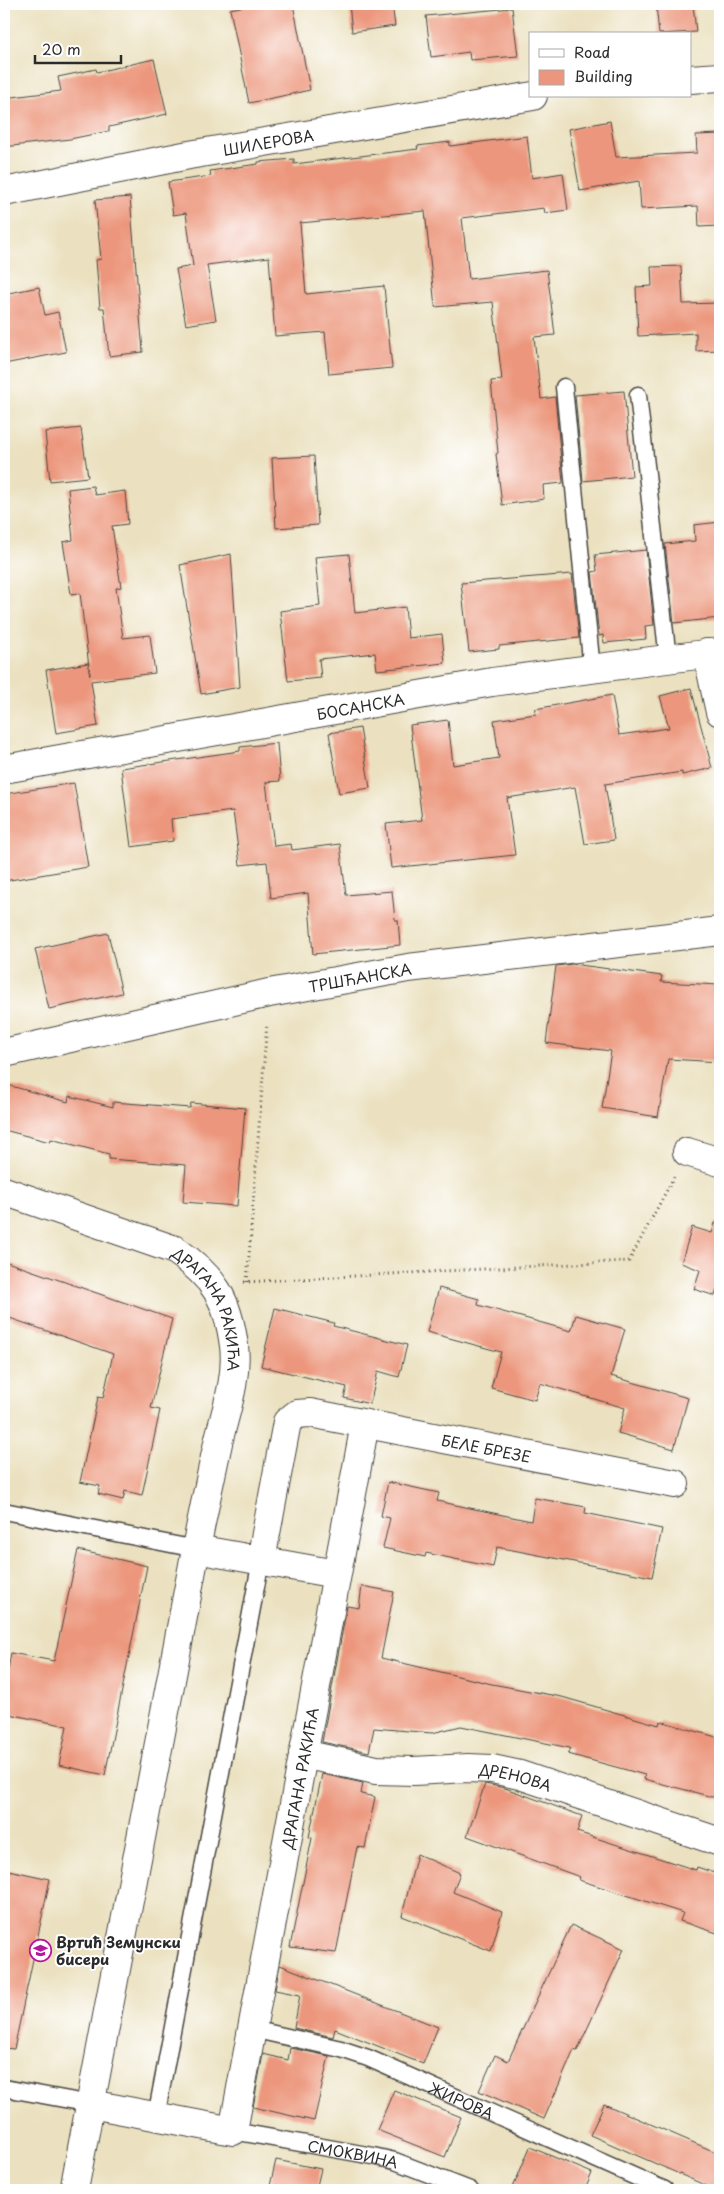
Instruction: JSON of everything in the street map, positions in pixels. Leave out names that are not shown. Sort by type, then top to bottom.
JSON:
[{"type":"street","points":[[692,78],[720,77]]},
{"type":"street","name":"ШИЛЕРОВА","points":[[4,192],[199,153],[529,97]]},
{"type":"street","points":[[714,652],[720,712]]},
{"type":"street","name":"БОСАНСКА","points":[[4,769],[492,682],[714,652]]},
{"type":"street","name":"ТРШЋАНСКА","points":[[4,1053],[269,993],[408,968],[720,932]]},
{"type":"street","points":[[687,1152],[720,1162]]},
{"type":"street","name":"ДРАГАНА РАКИЋА","points":[[4,1191],[175,1250],[192,1262],[213,1282],[225,1306],[234,1348],[234,1369],[196,1549],[74,2190]]},
{"type":"street","name":"БЕЛЕ БРЕЗЕ","points":[[262,1560],[288,1422],[297,1414],[310,1413],[675,1484]]},
{"type":"street","name":"ДРАГАНА РАКИЋА","points":[[233,2132],[365,1424]]},
{"type":"street","points":[[196,1549],[336,1574]]},
{"type":"street","name":"ДРЕНОВА","points":[[303,1754],[376,1770],[492,1769],[520,1775],[720,1842]]},
{"type":"street","points":[[91,2104],[233,2132]]},
{"type":"lane","points":[[564,387],[592,670]]},
{"type":"lane","points":[[638,395],[668,659]]},
{"type":"lane","points":[[4,1510],[196,1549]]},
{"type":"lane","points":[[156,2117],[262,1560]]},
{"type":"lane","name":"ЖИРОВА","points":[[252,2029],[341,2049],[368,2058],[665,2190]]},
{"type":"lane","points":[[4,2088],[91,2104]]},
{"type":"lane","name":"СМОКВИНА","points":[[233,2132],[380,2158],[470,2190]]},
{"type":"path","points":[[247,1282],[269,993]]},
{"type":"path","points":[[213,1282],[247,1282],[629,1261],[687,1152]]},
{"type":"building","points":[[255,4],[293,4],[310,90],[249,103],[230,9]]},
{"type":"building","points":[[349,4],[392,4],[395,26],[352,32]]},
{"type":"building","points":[[656,4],[693,4],[696,32],[659,32]]},
{"type":"building","points":[[512,8],[518,56],[470,60],[469,52],[431,57],[426,16]]},
{"type":"building","points":[[154,59],[167,114],[109,127],[109,131],[70,139],[4,147],[4,98],[61,91],[58,77],[96,69],[97,72]]},
{"type":"building","points":[[610,121],[616,157],[697,153],[696,135],[720,134],[720,226],[699,227],[698,206],[641,209],[639,181],[580,191],[569,129]]},
{"type":"building","points":[[527,136],[532,178],[563,173],[568,210],[545,213],[544,208],[462,218],[469,279],[547,270],[555,335],[534,337],[541,399],[555,397],[563,483],[543,485],[544,499],[502,505],[491,381],[502,380],[493,302],[435,307],[425,211],[300,223],[306,294],[384,286],[392,368],[329,374],[325,332],[275,336],[269,257],[207,265],[216,320],[186,325],[176,269],[193,266],[186,213],[173,215],[168,182],[211,176],[210,171],[258,164],[258,162],[294,159],[294,164],[418,149],[417,146],[450,142],[450,146]]},
{"type":"building","points":[[130,197],[143,352],[109,356],[104,308],[100,308],[96,260],[101,259],[95,200]]},
{"type":"building","points":[[681,266],[683,304],[720,303],[720,350],[696,351],[696,333],[638,336],[636,287],[652,286],[651,267]]},
{"type":"building","points":[[39,287],[45,315],[58,312],[66,352],[4,364],[4,294]]},
{"type":"building","points":[[624,391],[632,476],[583,481],[575,395]]},
{"type":"building","points":[[81,428],[88,477],[50,481],[45,432]]},
{"type":"building","points":[[314,456],[318,525],[276,528],[272,458]]},
{"type":"building","points":[[93,486],[95,495],[125,491],[128,524],[112,526],[121,587],[116,588],[123,638],[150,635],[155,673],[91,681],[98,726],[56,733],[46,670],[88,663],[90,675],[80,593],[71,594],[63,542],[73,540],[68,489]]},
{"type":"building","points":[[720,522],[720,618],[674,623],[665,544],[695,541],[694,525]]},
{"type":"building","points":[[646,550],[654,625],[645,626],[646,639],[604,643],[603,635],[599,636],[592,572],[597,571],[595,555]]},
{"type":"building","points":[[231,554],[240,687],[201,694],[180,565]]},
{"type":"building","points":[[349,554],[355,613],[405,607],[408,638],[442,634],[445,663],[377,670],[375,653],[319,659],[321,678],[288,681],[280,611],[320,606],[315,557]]},
{"type":"building","points":[[572,574],[579,638],[499,646],[499,649],[469,652],[461,583]]},
{"type":"building","points":[[691,688],[712,768],[682,775],[682,772],[605,784],[614,840],[585,844],[575,787],[507,798],[515,855],[391,868],[386,824],[422,820],[410,725],[448,720],[453,765],[499,758],[494,720],[536,714],[535,709],[612,695],[619,735],[669,728],[660,696]]},
{"type":"building","points":[[360,728],[370,788],[339,793],[329,733]]},
{"type":"building","points":[[277,743],[280,781],[266,782],[274,846],[291,844],[292,850],[340,844],[346,895],[392,891],[395,920],[398,920],[400,945],[313,954],[308,893],[271,898],[267,862],[240,865],[233,811],[171,819],[173,841],[131,847],[121,768],[240,751],[240,747]]},
{"type":"building","points":[[74,783],[88,867],[4,881],[4,794]]},
{"type":"building","points":[[108,933],[122,993],[49,1009],[35,949]]},
{"type":"building","points":[[572,964],[662,976],[661,982],[720,985],[720,1062],[668,1059],[658,1117],[602,1108],[611,1051],[546,1043],[556,966]]},
{"type":"building","points":[[4,1084],[68,1102],[69,1096],[113,1107],[113,1102],[190,1108],[191,1103],[245,1108],[237,1206],[183,1202],[186,1165],[109,1159],[109,1154],[51,1139],[50,1142],[4,1130]]},
{"type":"building","points":[[715,1223],[720,1224],[720,1280],[715,1296],[694,1289],[700,1270],[681,1263],[692,1227],[712,1233]]},
{"type":"building","points":[[4,1261],[172,1319],[151,1408],[160,1410],[142,1495],[125,1491],[123,1500],[98,1494],[100,1486],[80,1482],[98,1397],[103,1398],[113,1354],[4,1316]]},
{"type":"building","points":[[439,1288],[479,1299],[478,1305],[571,1331],[576,1315],[625,1329],[611,1376],[688,1398],[674,1449],[618,1433],[625,1408],[540,1383],[535,1400],[491,1388],[501,1352],[427,1332]]},
{"type":"building","points":[[275,1308],[334,1323],[333,1326],[407,1345],[399,1377],[378,1371],[370,1404],[344,1398],[347,1387],[261,1366]]},
{"type":"building","points":[[388,1482],[439,1493],[437,1501],[531,1521],[535,1498],[586,1507],[585,1513],[662,1529],[652,1577],[497,1547],[493,1567],[426,1553],[425,1557],[383,1548],[390,1518],[381,1516]]},
{"type":"building","points":[[78,1550],[147,1566],[105,1775],[59,1765],[67,1726],[4,1713],[4,1692],[11,1653],[54,1661]]},
{"type":"building","points":[[362,1586],[394,1592],[381,1658],[492,1684],[562,1697],[659,1725],[660,1721],[720,1738],[720,1799],[644,1779],[645,1775],[568,1754],[570,1748],[461,1726],[432,1733],[374,1728],[369,1752],[322,1742],[347,1606],[359,1608]]},
{"type":"building","points":[[322,1774],[363,1783],[361,1794],[375,1797],[365,1848],[357,1847],[336,1953],[290,1947],[312,1838],[309,1837]]},
{"type":"building","points":[[485,1784],[505,1788],[582,1816],[577,1832],[696,1870],[697,1867],[720,1875],[720,1934],[680,1921],[683,1913],[579,1880],[580,1877],[467,1836]]},
{"type":"building","points":[[417,1854],[460,1873],[453,1892],[502,1912],[491,1951],[402,1916]]},
{"type":"building","points":[[4,1869],[50,1879],[14,2049],[4,2048]]},
{"type":"building","points":[[571,1925],[624,1949],[577,2051],[574,2050],[544,2119],[479,2091],[495,2055],[508,2061]]},
{"type":"building","points":[[280,1965],[438,2027],[423,2064],[335,2029],[333,2037],[294,2028],[300,1995],[275,1990]]},
{"type":"building","points":[[290,2048],[329,2056],[314,2121],[253,2107],[263,2054],[288,2060]]},
{"type":"building","points":[[394,2090],[461,2117],[445,2157],[377,2130]]},
{"type":"building","points":[[604,2104],[720,2154],[720,2190],[716,2190],[590,2135]]},
{"type":"building","points":[[530,2147],[592,2173],[585,2190],[512,2190]]},
{"type":"building","points":[[276,2160],[321,2169],[316,2190],[269,2190]]},
{"type":"place","name":"Вртић Земунски бисери","points":[[40,1950]]}]
